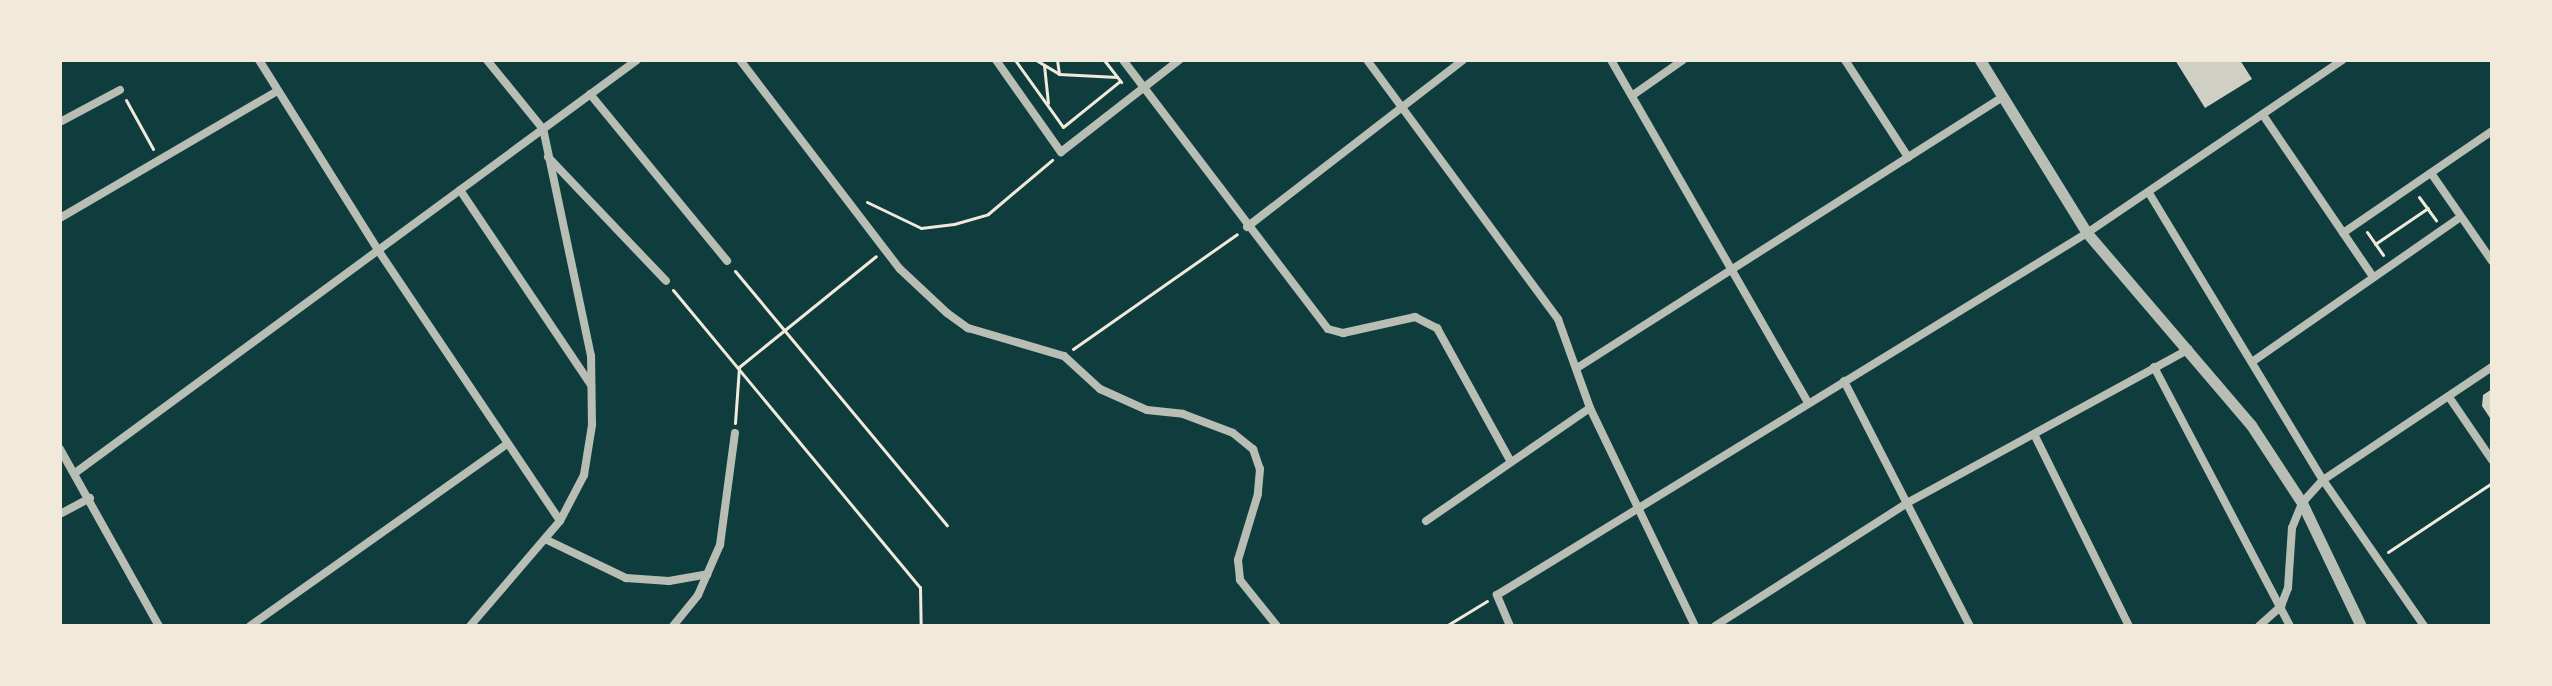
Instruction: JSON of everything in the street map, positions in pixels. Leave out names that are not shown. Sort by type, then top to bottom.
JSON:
[{"type":"street","points":[[259,60],[378,250],[506,445],[560,521]]},
{"type":"street","points":[[470,626],[547,540],[584,475],[591,386],[591,356],[543,129],[487,60]]},
{"type":"street","points":[[75,473],[637,60]]},
{"type":"street","points":[[740,60],[884,249],[937,305],[968,328],[1064,356],[1100,389],[1147,410],[1183,414],[1233,433],[1253,449],[1260,469],[1258,494],[1238,560],[1240,580],[1277,626]]},
{"type":"street","points":[[996,60],[1061,152],[1179,60]]},
{"type":"street","points":[[1123,60],[1247,227],[1328,329],[1343,333],[1415,317],[1437,328],[1511,462]]},
{"type":"street","points":[[1367,60],[1558,319],[1590,408],[1695,626]]},
{"type":"street","points":[[1247,227],[1463,60]]},
{"type":"street","points":[[1611,60],[1808,403]]},
{"type":"street","points":[[1633,95],[1683,60]]},
{"type":"street","points":[[1845,60],[1908,157]]},
{"type":"street","points":[[1980,60],[2087,233],[2251,425],[2302,503],[2361,626]]},
{"type":"street","points":[[1510,626],[1497,595],[2087,233],[2343,60]]},
{"type":"street","points":[[60,122],[120,90]]},
{"type":"street","points":[[60,218],[277,91]]},
{"type":"street","points":[[590,94],[727,261]]},
{"type":"street","points":[[1577,368],[2001,98]]},
{"type":"street","points":[[2263,115],[2373,277]]},
{"type":"street","points":[[2343,233],[2492,131]]},
{"type":"street","points":[[548,156],[666,281]]},
{"type":"street","points":[[2431,173],[2492,261]]},
{"type":"street","points":[[460,190],[591,386]]},
{"type":"street","points":[[2149,193],[2323,480],[2424,626]]},
{"type":"street","points":[[2252,362],[2461,217]]},
{"type":"street","points":[[1715,626],[1907,503],[2189,349]]},
{"type":"street","points":[[2154,367],[2290,626]]},
{"type":"street","points":[[2259,626],[2281,606],[2292,528],[2302,503],[2323,480],[2492,367]]},
{"type":"street","points":[[1844,381],[1970,626]]},
{"type":"street","points":[[2449,397],[2492,460]]},
{"type":"street","points":[[1426,521],[1590,408]]},
{"type":"street","points":[[673,626],[698,595],[720,545],[735,433]]},
{"type":"street","points":[[2034,434],[2129,626]]},
{"type":"street","points":[[250,626],[506,445]]},
{"type":"street","points":[[60,449],[159,626]]},
{"type":"street","points":[[60,514],[90,498]]},
{"type":"street","points":[[547,540],[626,578],[669,581],[707,574]]},
{"type":"path","points":[[1015,60],[1063,127],[1120,81],[1104,60]]},
{"type":"path","points":[[1036,60],[1059,74],[1117,77]]},
{"type":"path","points":[[1057,60],[1059,74]]},
{"type":"path","points":[[1044,65],[1048,107]]},
{"type":"path","points":[[120,90],[159,160]]},
{"type":"path","points":[[866,201],[921,228],[954,224],[988,214],[1061,152]]},
{"type":"path","points":[[2412,186],[2442,230]]},
{"type":"path","points":[[2375,244],[2428,208]]},
{"type":"path","points":[[2360,222],[2391,265]]},
{"type":"path","points":[[1064,356],[1247,227]]},
{"type":"path","points":[[735,433],[739,367],[884,249]]},
{"type":"path","points":[[727,261],[947,525]]},
{"type":"path","points":[[666,281],[920,587],[921,626]]},
{"type":"path","points":[[2396,547],[2492,483]]},
{"type":"path","points":[[1446,626],[1497,595]]},
{"type":"building","points":[[2175,60],[2240,60],[2252,79],[2205,108]]},
{"type":"building","points":[[2492,389],[2492,421],[2482,406],[2483,395]]}]
